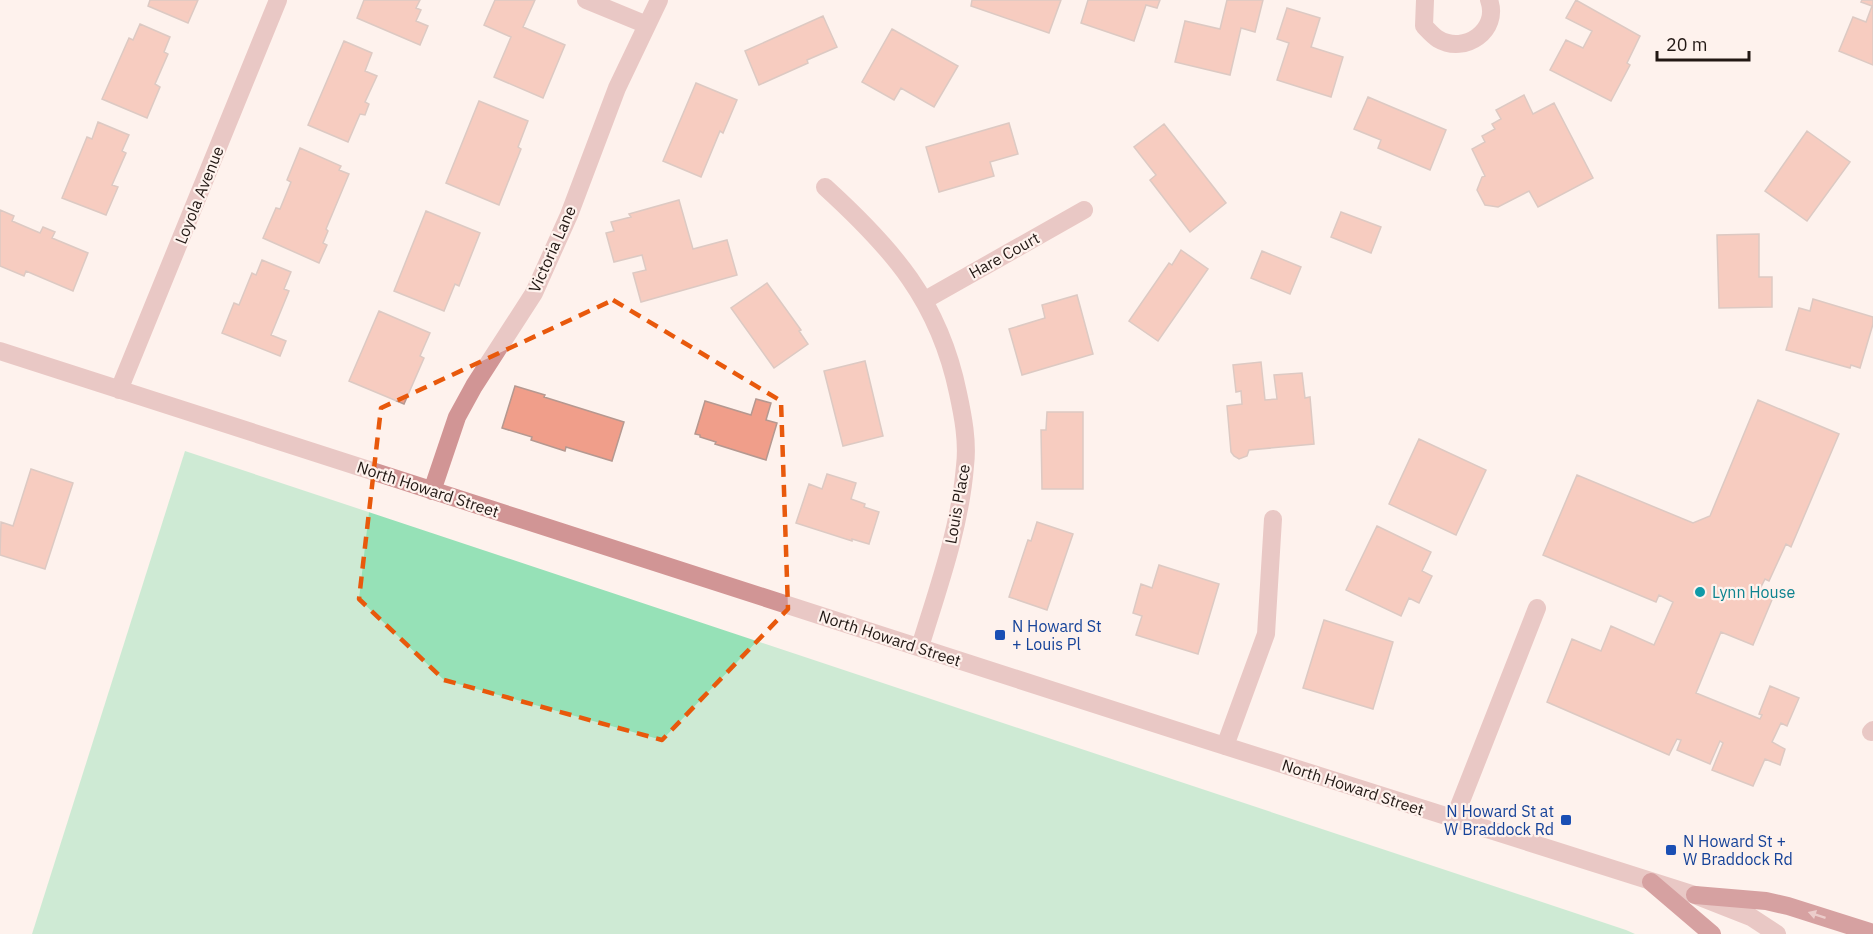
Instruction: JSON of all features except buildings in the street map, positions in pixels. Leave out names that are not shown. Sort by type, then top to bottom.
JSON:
[{"type":"main road","points":[[1651,882],[1712,934]]},
{"type":"main road","points":[[1695,895],[1777,903],[1873,933]]},
{"type":"street","name":"Loyola Avenue","points":[[119,390],[278,0]]},
{"type":"street","points":[[586,0],[647,25]]},
{"type":"street","name":"Victoria Lane","points":[[432,490],[457,417],[534,292],[569,215],[617,88],[658,0]]},
{"type":"street","points":[[1425,0],[1424,26],[1438,39],[1458,45],[1476,40],[1488,26],[1491,6],[1489,0]]},
{"type":"street","name":"Louis Place","points":[[825,187],[860,219],[897,260],[925,300],[952,361],[963,417],[966,464],[954,532],[920,648]]},
{"type":"street","name":"Hare Court","points":[[925,300],[1084,210]]},
{"type":"street","name":"North Howard Street","points":[[0,351],[1695,895],[1751,917],[1777,934]]},
{"type":"street","points":[[1225,746],[1266,634],[1274,519]]},
{"type":"street","points":[[1454,819],[1537,608]]},
{"type":"highlighted area","points":[[613,300],[781,401],[788,609],[662,740],[444,680],[359,599],[381,408]]},
{"type":"green space","points":[[185,451],[1626,930],[1635,934],[32,934]]},
{"type":"place","name":"Lynn House","points":[[1700,592]]},
{"type":"place","name":"N Howard St + Louis Pl","points":[[1000,635]]},
{"type":"place","name":"N Howard St at W Braddock Rd","points":[[1566,820]]},
{"type":"place","name":"N Howard St + W Braddock Rd","points":[[1671,850]]}]
